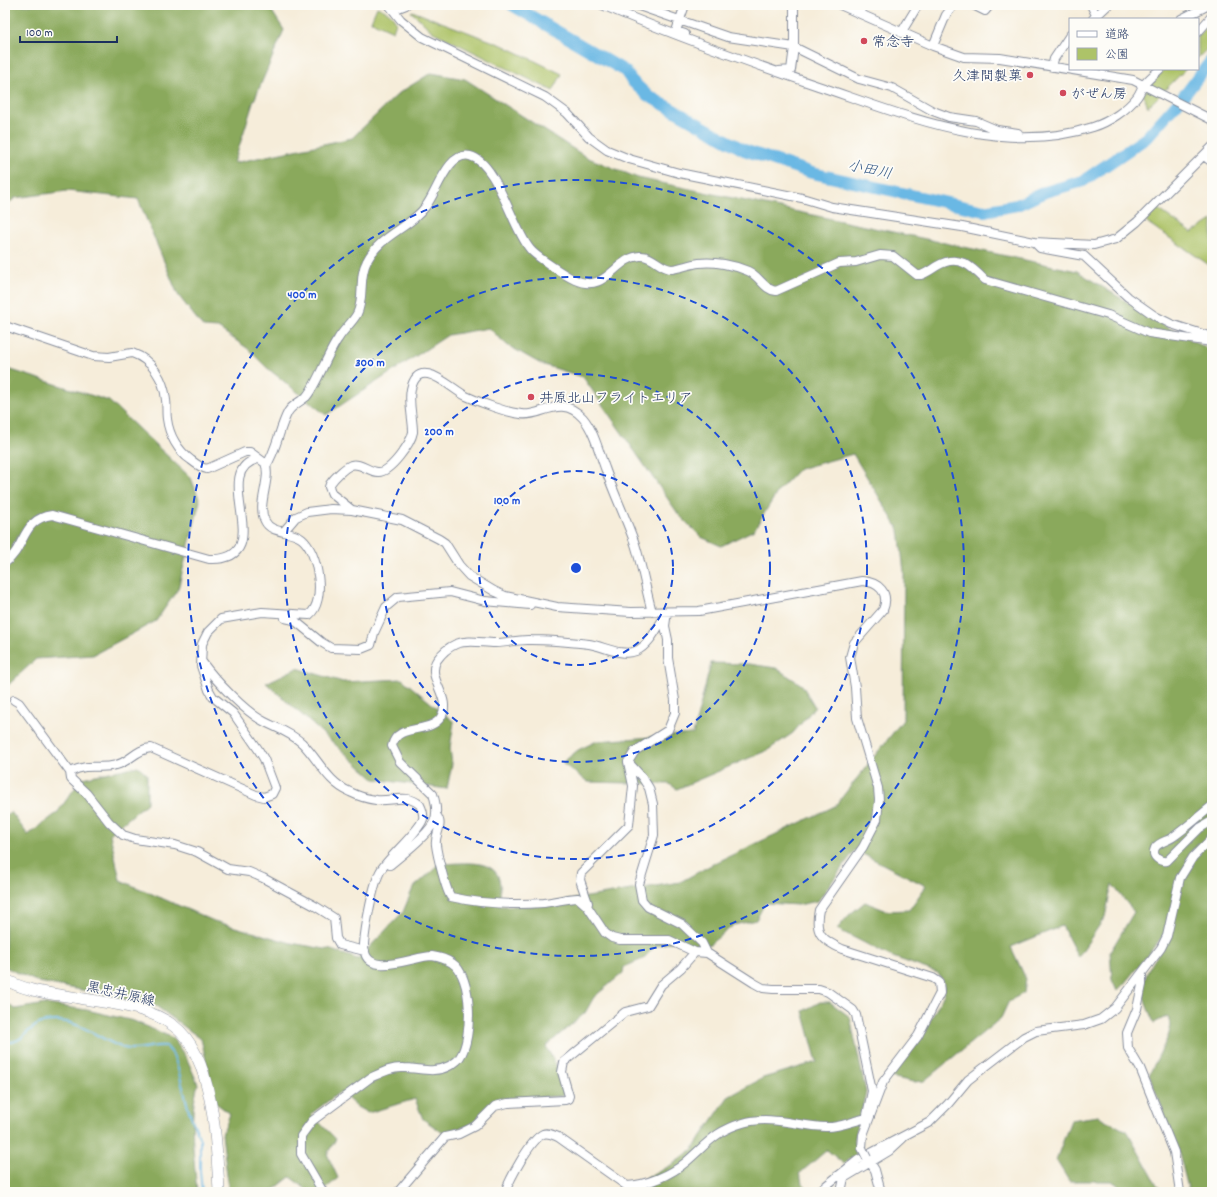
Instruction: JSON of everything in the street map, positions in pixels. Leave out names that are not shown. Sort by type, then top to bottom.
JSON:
[{"type":"main road","name":"黒忠井原線","points":[[5,979],[34,990],[147,1012],[174,1026],[186,1036],[194,1048],[201,1067],[213,1114],[219,1192]]},
{"type":"street","points":[[406,5],[391,7],[400,20],[422,37],[544,97],[567,113],[589,137],[607,150],[629,159],[679,173],[802,198],[832,207],[962,227],[1034,242],[1094,245],[1106,243],[1116,239],[1138,222],[1212,147]]},
{"type":"street","points":[[602,5],[776,72],[924,121],[965,132],[998,136],[1032,138],[1048,137],[1093,127],[1111,119],[1130,105],[1159,70]]},
{"type":"street","points":[[636,5],[728,37],[794,47],[859,79],[892,88],[933,111],[949,117],[976,121],[997,130],[1015,132],[1032,138]]},
{"type":"street","points":[[685,5],[676,31],[703,42],[708,47]]},
{"type":"street","points":[[776,72],[791,70],[794,47],[794,5]]},
{"type":"street","points":[[840,5],[933,46],[964,56],[1000,58],[1069,70]]},
{"type":"street","points":[[858,13],[864,5]]},
{"type":"street","points":[[902,33],[918,5]]},
{"type":"street","points":[[933,46],[946,16],[954,5]]},
{"type":"street","points":[[973,5],[986,11],[990,5]]},
{"type":"street","points":[[1092,5],[1096,18]]},
{"type":"street","points":[[1096,18],[1108,5]]},
{"type":"street","points":[[1183,18],[1209,5]]},
{"type":"street","points":[[1199,31],[1212,16]]},
{"type":"street","points":[[1052,67],[1054,60],[1069,37]]},
{"type":"street","points":[[1071,70],[1133,80],[1212,120]]},
{"type":"street","points":[[266,466],[274,454],[288,412],[306,396],[338,337],[358,312],[362,273],[372,252],[382,241],[420,213],[428,203],[447,169],[455,160],[462,156],[471,156],[481,161],[500,189],[512,218],[531,252],[575,280],[587,282],[606,279],[621,264],[631,257],[643,255],[671,269],[700,262],[729,265],[757,275],[766,287],[770,290],[776,291],[839,263],[856,262],[880,255],[894,256],[916,275],[921,275],[945,262],[957,260],[976,270],[985,280],[1108,315],[1149,333],[1212,342]]},
{"type":"street","points":[[1204,156],[1212,162]]},
{"type":"street","points":[[1034,242],[1040,248],[1084,256],[1128,297],[1155,316],[1171,324],[1212,337]]},
{"type":"street","points":[[5,326],[93,356],[109,358],[128,353],[137,354],[148,362],[156,371],[163,383],[167,401],[167,419],[170,432],[177,446],[185,456],[202,468],[207,469],[245,452],[250,452],[258,459],[263,460],[266,466],[263,515],[265,521],[271,528],[284,531],[301,538],[311,550],[319,589],[316,604],[309,615],[273,612],[221,619],[216,623],[204,639],[201,666],[213,697],[233,713],[264,759],[275,788],[272,794],[264,797],[256,795],[151,748],[138,751],[117,765],[81,767],[70,772]]},
{"type":"street","points":[[352,510],[332,494],[329,487],[330,484],[350,466],[356,465],[376,473],[387,470],[393,463],[412,438],[411,389],[416,378],[421,375],[436,376],[466,396],[522,415],[550,407],[559,406],[568,409],[575,412],[586,422],[600,454],[635,545],[652,612]]},
{"type":"street","points":[[5,563],[12,556],[32,524],[40,518],[52,515],[209,559],[226,558],[238,550],[243,535],[238,484],[240,476],[244,467],[253,460],[258,459]]},
{"type":"street","points":[[284,531],[296,517],[307,512],[331,509],[352,510],[402,520],[439,538],[445,543],[459,565],[469,576],[505,596],[557,607],[652,612],[699,611],[862,581],[871,581],[879,585],[884,591],[886,597],[883,610],[854,643],[850,657],[855,687],[857,718],[878,788],[878,815],[873,829],[863,847],[818,910],[816,920],[820,934],[829,943],[842,950],[933,978],[939,982],[940,993],[918,1036],[883,1082],[868,1119],[863,1136],[862,1148],[875,1170],[881,1192]]},
{"type":"street","points":[[273,612],[274,615],[294,620],[321,642],[331,648],[357,649],[369,647],[371,645],[374,633],[386,607],[398,596],[440,592],[504,604],[531,605],[535,603]]},
{"type":"street","points":[[587,906],[588,903],[580,880],[581,873],[629,825],[633,786],[628,762],[635,751],[668,730],[675,713],[675,693],[668,658],[669,645],[665,626],[667,612]]},
{"type":"street","points":[[383,867],[390,865],[434,823],[436,815],[435,801],[432,794],[400,762],[392,746],[394,740],[401,734],[433,725],[442,716],[445,704],[434,674],[434,665],[442,653],[455,644],[466,641],[509,643],[530,639],[590,644],[629,653],[644,646],[667,612]]},
{"type":"street","points":[[202,662],[217,681],[246,708],[265,722],[289,732],[303,744],[328,776],[338,786],[368,799],[377,801],[410,799],[420,805],[423,815],[420,824],[383,867],[378,877],[368,920],[365,951],[368,957],[376,964],[393,964],[431,956],[446,959],[456,966],[462,974],[466,986],[468,1030],[460,1057],[448,1066],[434,1071],[404,1068],[380,1073],[370,1078],[312,1120],[301,1136],[301,1154],[323,1192]]},
{"type":"street","points":[[14,700],[19,703],[70,772],[71,779],[87,794],[109,822],[123,835],[135,839],[175,845],[197,852],[228,869],[249,872],[270,881],[334,918],[336,938],[340,945],[365,951]]},
{"type":"street","points":[[628,762],[642,777],[649,788],[652,804],[654,835],[639,884],[642,900],[648,907],[682,924],[692,932],[702,943],[707,953]]},
{"type":"street","points":[[1212,806],[1172,838],[1159,844],[1155,848],[1154,853],[1156,859],[1161,862],[1166,861],[1200,828],[1212,821]]},
{"type":"street","points":[[436,815],[440,821],[436,844],[446,889],[451,897],[471,902],[502,904],[544,903],[574,898],[583,901],[605,933],[612,938],[620,940],[669,940],[695,952],[707,953],[763,988],[819,989],[828,992],[853,1010],[856,1015],[872,1091],[868,1119]]},
{"type":"street","points":[[841,1177],[874,1150],[905,1136],[930,1122],[948,1104],[968,1080],[1024,1038],[1036,1032],[1084,1025],[1101,1019],[1115,1008],[1161,948],[1167,936],[1180,878],[1193,857],[1212,838]]},
{"type":"street","points":[[402,1191],[445,1137],[459,1134],[471,1128],[495,1106],[508,1103],[568,1099],[569,1096],[562,1072],[564,1062],[625,1012],[648,1006],[661,985],[681,968],[695,952]]},
{"type":"street","points":[[1142,972],[1142,985],[1137,1009],[1128,1033],[1128,1048],[1140,1068],[1174,1152],[1180,1192]]},
{"type":"street","points":[[505,1192],[529,1148],[543,1134],[550,1133],[558,1137],[627,1186],[639,1185],[661,1177],[685,1163],[708,1140],[723,1130],[744,1122],[761,1119],[826,1127],[838,1127],[856,1120],[868,1119]]},
{"type":"street","points":[[818,1192],[869,1160],[897,1145],[905,1136]]},
{"type":"street","points":[[841,1177],[841,1192]]},
{"type":"green space","points":[[5,5],[268,5],[284,30],[253,103],[234,163],[352,138],[399,93],[431,73],[465,79],[586,157],[638,178],[1077,271],[1167,327],[1212,351],[1212,1192],[1189,1192],[1178,1149],[1149,1075],[1168,1037],[1171,1026],[1168,1016],[1154,1023],[1147,1007],[1143,987],[1149,969],[1164,944],[1171,926],[1117,991],[1112,980],[1110,952],[1134,912],[1112,884],[1105,917],[1078,957],[1062,926],[1011,947],[1026,979],[1024,993],[1009,1001],[1001,1018],[924,1081],[914,1082],[890,1077],[921,1038],[944,994],[945,986],[938,973],[890,956],[837,929],[849,915],[865,902],[887,911],[909,910],[926,886],[855,850],[818,901],[798,905],[765,903],[756,920],[734,925],[710,944],[699,949],[677,940],[654,947],[643,959],[624,967],[623,973],[594,997],[585,1013],[546,1046],[561,1077],[563,1084],[563,1096],[525,1098],[495,1102],[471,1125],[443,1133],[423,1119],[415,1099],[368,1113],[357,1107],[340,1092],[311,1114],[336,1139],[327,1154],[338,1178],[322,1192],[310,1192],[290,1177],[271,1192],[229,1192],[222,1134],[230,1114],[216,1103],[201,1039],[156,1006],[38,982],[5,967],[5,816],[11,812],[28,835],[57,813],[82,778],[138,766],[147,774],[147,803],[110,834],[120,880],[214,921],[291,943],[331,950],[358,959],[403,912],[413,888],[440,864],[482,864],[495,871],[499,878],[500,906],[532,906],[680,882],[713,864],[835,806],[903,720],[904,572],[899,530],[853,454],[799,469],[778,491],[754,530],[721,546],[701,537],[679,515],[583,377],[541,364],[507,345],[489,328],[448,335],[326,415],[266,367],[247,348],[218,328],[203,327],[178,295],[138,199],[67,191],[15,198],[5,207]]},
{"type":"green space","points":[[377,7],[393,16],[396,22],[393,31],[371,21]]},
{"type":"green space","points":[[412,11],[502,45],[562,74],[553,91],[433,32],[411,12]]},
{"type":"green space","points":[[1212,21],[1212,44],[1199,57],[1199,34]]},
{"type":"green space","points":[[1163,70],[1185,70],[1148,107],[1143,94]]},
{"type":"green space","points":[[1158,209],[1192,233],[1212,220],[1212,267],[1145,221]]},
{"type":"green space","points":[[5,368],[109,401],[191,478],[200,501],[178,589],[156,621],[93,655],[36,659],[5,688]]},
{"type":"green space","points":[[711,663],[749,664],[776,668],[802,685],[815,707],[793,733],[768,750],[677,789],[669,784],[588,782],[562,763],[578,750],[597,741],[693,734]]},
{"type":"green space","points":[[297,668],[343,682],[402,679],[454,722],[450,748],[452,764],[447,789],[374,779],[266,683]]},
{"type":"green space","points":[[5,1001],[15,1009],[45,1004],[87,1010],[134,1021],[173,1038],[187,1059],[198,1084],[192,1124],[197,1192],[5,1192]]},
{"type":"green space","points":[[820,1002],[830,1002],[850,1017],[866,1092],[854,1142],[857,1153],[844,1164],[827,1150],[799,1174],[807,1192],[621,1192],[673,1164],[693,1149],[728,1097],[763,1078],[817,1062],[803,1011]]},
{"type":"green space","points":[[1098,1116],[1128,1132],[1161,1192],[1128,1192],[1112,1181],[1069,1181],[1056,1160],[1071,1120]]},
{"type":"waterway","name":"小田川","points":[[512,5],[625,71],[632,81],[647,95],[744,150],[812,173],[984,211],[1017,205],[1045,192],[1083,181],[1146,138],[1187,92],[1212,59]]},
{"type":"waterway","points":[[5,1042],[20,1039],[36,1025],[46,1021],[56,1021],[83,1027],[115,1045],[124,1048],[134,1049],[166,1046],[172,1053],[177,1065],[189,1111],[200,1140],[202,1192]]},
{"type":"place","name":"常念寺","points":[[864,41]]},
{"type":"place","name":"久津間製菓","points":[[1030,75]]},
{"type":"place","name":"がぜん房","points":[[1063,93]]},
{"type":"place","name":"井原北山フライトエリア","points":[[531,397]]}]
